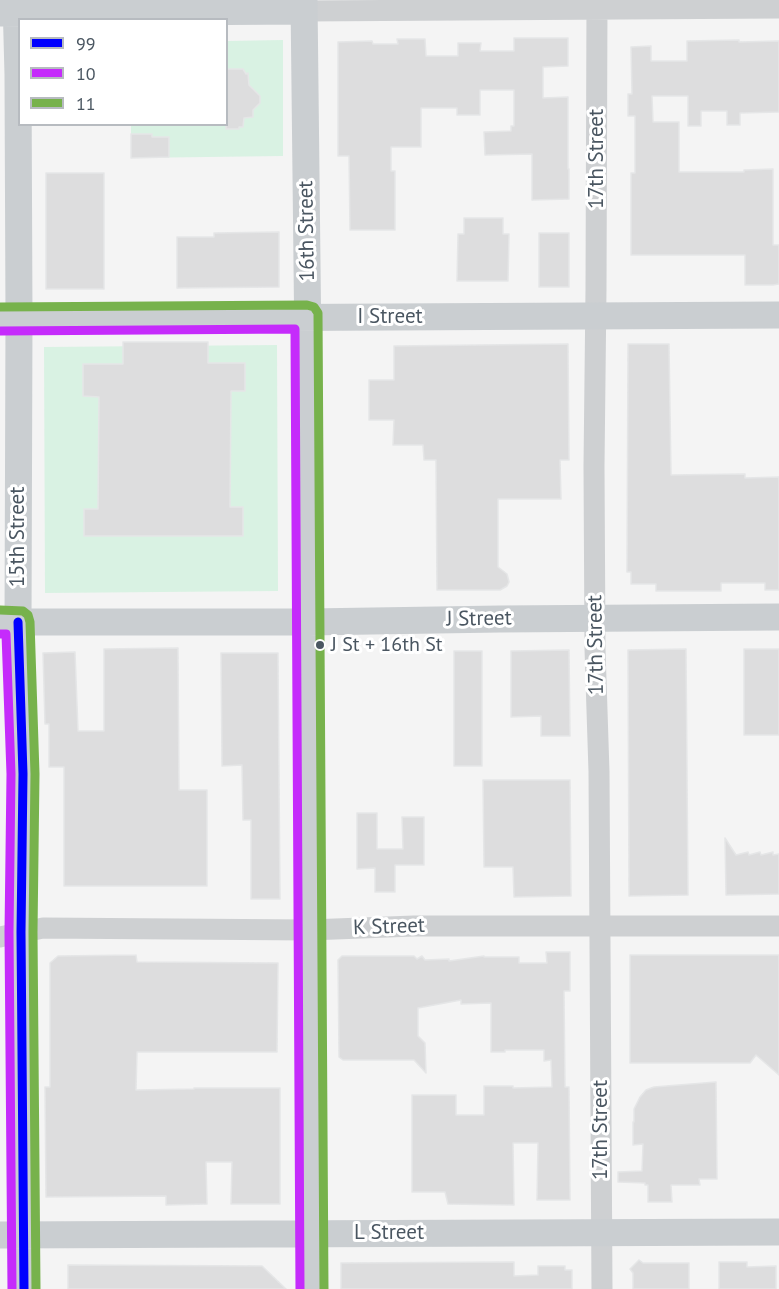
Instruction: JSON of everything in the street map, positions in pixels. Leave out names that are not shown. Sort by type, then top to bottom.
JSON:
[{"type":"main road","points":[[10,9],[304,6]]},
{"type":"main road","name":"16th Street","points":[[304,6],[309,439],[312,1289]]},
{"type":"main road","name":"15th Street","points":[[10,9],[18,75],[10,319],[9,622],[23,774],[11,934],[12,1235],[24,1289]]},
{"type":"main road","name":"I Street","points":[[10,319],[779,315]]},
{"type":"main road","name":"J Street","points":[[9,622],[309,622],[779,617]]},
{"type":"main road","name":"L Street","points":[[12,1235],[779,1232]]},
{"type":"street","points":[[304,6],[597,5],[779,9]]},
{"type":"street","name":"17th Street","points":[[597,5],[594,466],[599,772],[602,1289]]},
{"type":"street","name":"K Street","points":[[11,934],[43,928],[309,930],[414,926],[779,926]]},
{"type":"green space","points":[[283,40],[283,156],[131,158],[131,126],[228,126],[228,41]]},
{"type":"green space","points":[[277,345],[278,591],[45,593],[44,347]]},
{"type":"building","points":[[514,38],[568,38],[568,66],[543,67],[543,98],[568,97],[569,199],[532,200],[532,154],[485,155],[484,132],[511,131],[511,126],[514,126],[514,90],[480,90],[480,115],[457,115],[457,108],[421,108],[421,147],[391,147],[391,171],[395,171],[395,230],[350,230],[349,156],[338,156],[338,42],[372,41],[373,44],[398,44],[397,39],[425,39],[426,56],[458,56],[458,43],[481,43],[480,51],[514,51]]},
{"type":"building","points":[[739,40],[739,42],[779,41],[779,112],[740,113],[740,125],[727,125],[727,111],[701,111],[701,126],[688,126],[688,96],[652,96],[653,122],[679,122],[679,172],[744,172],[744,170],[773,169],[773,245],[779,245],[779,284],[773,285],[745,285],[745,255],[631,255],[631,173],[635,173],[635,116],[628,116],[628,94],[632,94],[631,47],[651,46],[651,61],[687,61],[687,41]]},
{"type":"building","points":[[228,69],[243,69],[246,74],[248,73],[249,85],[260,96],[260,103],[253,110],[253,117],[244,118],[243,127],[226,129],[228,126]]},
{"type":"building","points":[[131,134],[169,137],[169,157],[131,158]]},
{"type":"building","points":[[46,173],[104,173],[104,289],[46,289]]},
{"type":"building","points":[[464,218],[503,218],[503,234],[509,234],[508,281],[457,281],[458,234],[464,234]]},
{"type":"building","points":[[279,232],[279,287],[177,288],[177,237],[214,237],[214,233]]},
{"type":"building","points":[[539,233],[569,233],[569,287],[539,287]]},
{"type":"building","points":[[123,342],[208,342],[208,363],[245,363],[245,391],[231,391],[230,507],[243,507],[243,536],[84,536],[84,509],[98,509],[99,397],[83,396],[83,364],[123,364]]},
{"type":"building","points":[[568,344],[569,460],[560,460],[561,499],[498,499],[498,567],[507,574],[509,582],[507,586],[500,590],[437,590],[436,460],[424,460],[423,445],[393,445],[394,420],[369,420],[369,380],[394,380],[394,346]]},
{"type":"building","points":[[628,344],[669,344],[671,475],[745,474],[745,478],[779,477],[779,590],[765,590],[765,583],[721,583],[721,591],[656,591],[656,584],[631,584],[631,572],[627,572]]},
{"type":"building","points":[[178,648],[179,790],[207,790],[207,886],[64,886],[64,767],[49,767],[49,724],[45,724],[43,653],[75,652],[78,731],[104,731],[104,649]]},
{"type":"building","points":[[686,649],[688,895],[629,896],[628,650]]},
{"type":"building","points":[[744,649],[779,649],[779,735],[744,735]]},
{"type":"building","points":[[569,650],[570,736],[541,736],[541,716],[511,717],[511,651]]},
{"type":"building","points":[[454,651],[482,651],[482,766],[454,766]]},
{"type":"building","points":[[221,653],[278,653],[280,899],[251,899],[251,820],[243,820],[242,765],[222,766]]},
{"type":"building","points":[[483,780],[570,780],[571,896],[514,897],[513,867],[484,867]]},
{"type":"building","points":[[357,813],[377,813],[377,849],[403,849],[402,817],[424,817],[424,865],[395,865],[395,892],[375,892],[375,868],[357,869]]},
{"type":"building","points":[[725,838],[736,855],[748,852],[749,855],[760,852],[761,855],[773,852],[773,855],[779,854],[779,894],[726,895]]},
{"type":"building","points":[[546,952],[570,952],[570,991],[564,991],[565,1087],[569,1087],[570,1200],[537,1200],[538,1143],[513,1143],[514,1205],[448,1204],[445,1192],[412,1192],[412,1095],[456,1095],[456,1115],[484,1115],[484,1086],[552,1087],[551,1060],[544,1061],[544,1050],[491,1052],[491,1003],[461,1004],[461,1000],[418,1008],[418,1036],[425,1043],[426,1073],[414,1060],[343,1060],[339,1057],[338,960],[342,956],[414,956],[417,959],[422,956],[425,960],[449,959],[449,961],[484,956],[519,957],[519,963],[547,963]]},
{"type":"building","points":[[136,955],[137,962],[278,963],[277,1052],[137,1052],[136,1090],[280,1088],[280,1204],[231,1204],[232,1162],[206,1162],[207,1204],[166,1205],[166,1196],[46,1197],[45,1087],[50,1087],[50,963],[58,956]]},
{"type":"building","points":[[630,955],[779,955],[779,1075],[756,1055],[750,1063],[630,1063]]},
{"type":"building","points":[[716,1082],[717,1179],[699,1179],[700,1185],[671,1185],[672,1202],[648,1202],[648,1185],[645,1183],[618,1182],[618,1172],[642,1171],[643,1144],[633,1145],[633,1122],[634,1109],[646,1090],[654,1087]]},
{"type":"building","points":[[639,1260],[643,1263],[689,1263],[689,1289],[633,1289],[633,1273],[630,1269]]},
{"type":"building","points":[[514,1262],[514,1276],[538,1275],[538,1266],[565,1266],[565,1270],[572,1270],[572,1289],[341,1289],[341,1263]]},
{"type":"building","points":[[719,1262],[747,1262],[747,1267],[776,1266],[776,1289],[719,1289]]},
{"type":"building","points":[[68,1265],[262,1266],[286,1289],[68,1289]]},
{"type":"transit line","name":"11","points":[[0,307],[307,305],[314,307],[318,313],[324,1289]]},
{"type":"transit line","name":"10","points":[[0,331],[295,329],[300,1289]]},
{"type":"transit line","name":"11","points":[[0,610],[23,611],[28,615],[30,622],[35,774],[33,932],[36,1289]]},
{"type":"transit line","name":"99","points":[[18,622],[23,774],[21,932],[24,1289]]},
{"type":"transit line","name":"10","points":[[0,634],[6,634],[11,774],[9,932],[12,1289]]},
{"type":"place","name":"J St + 16th St","points":[[320,645]]}]
